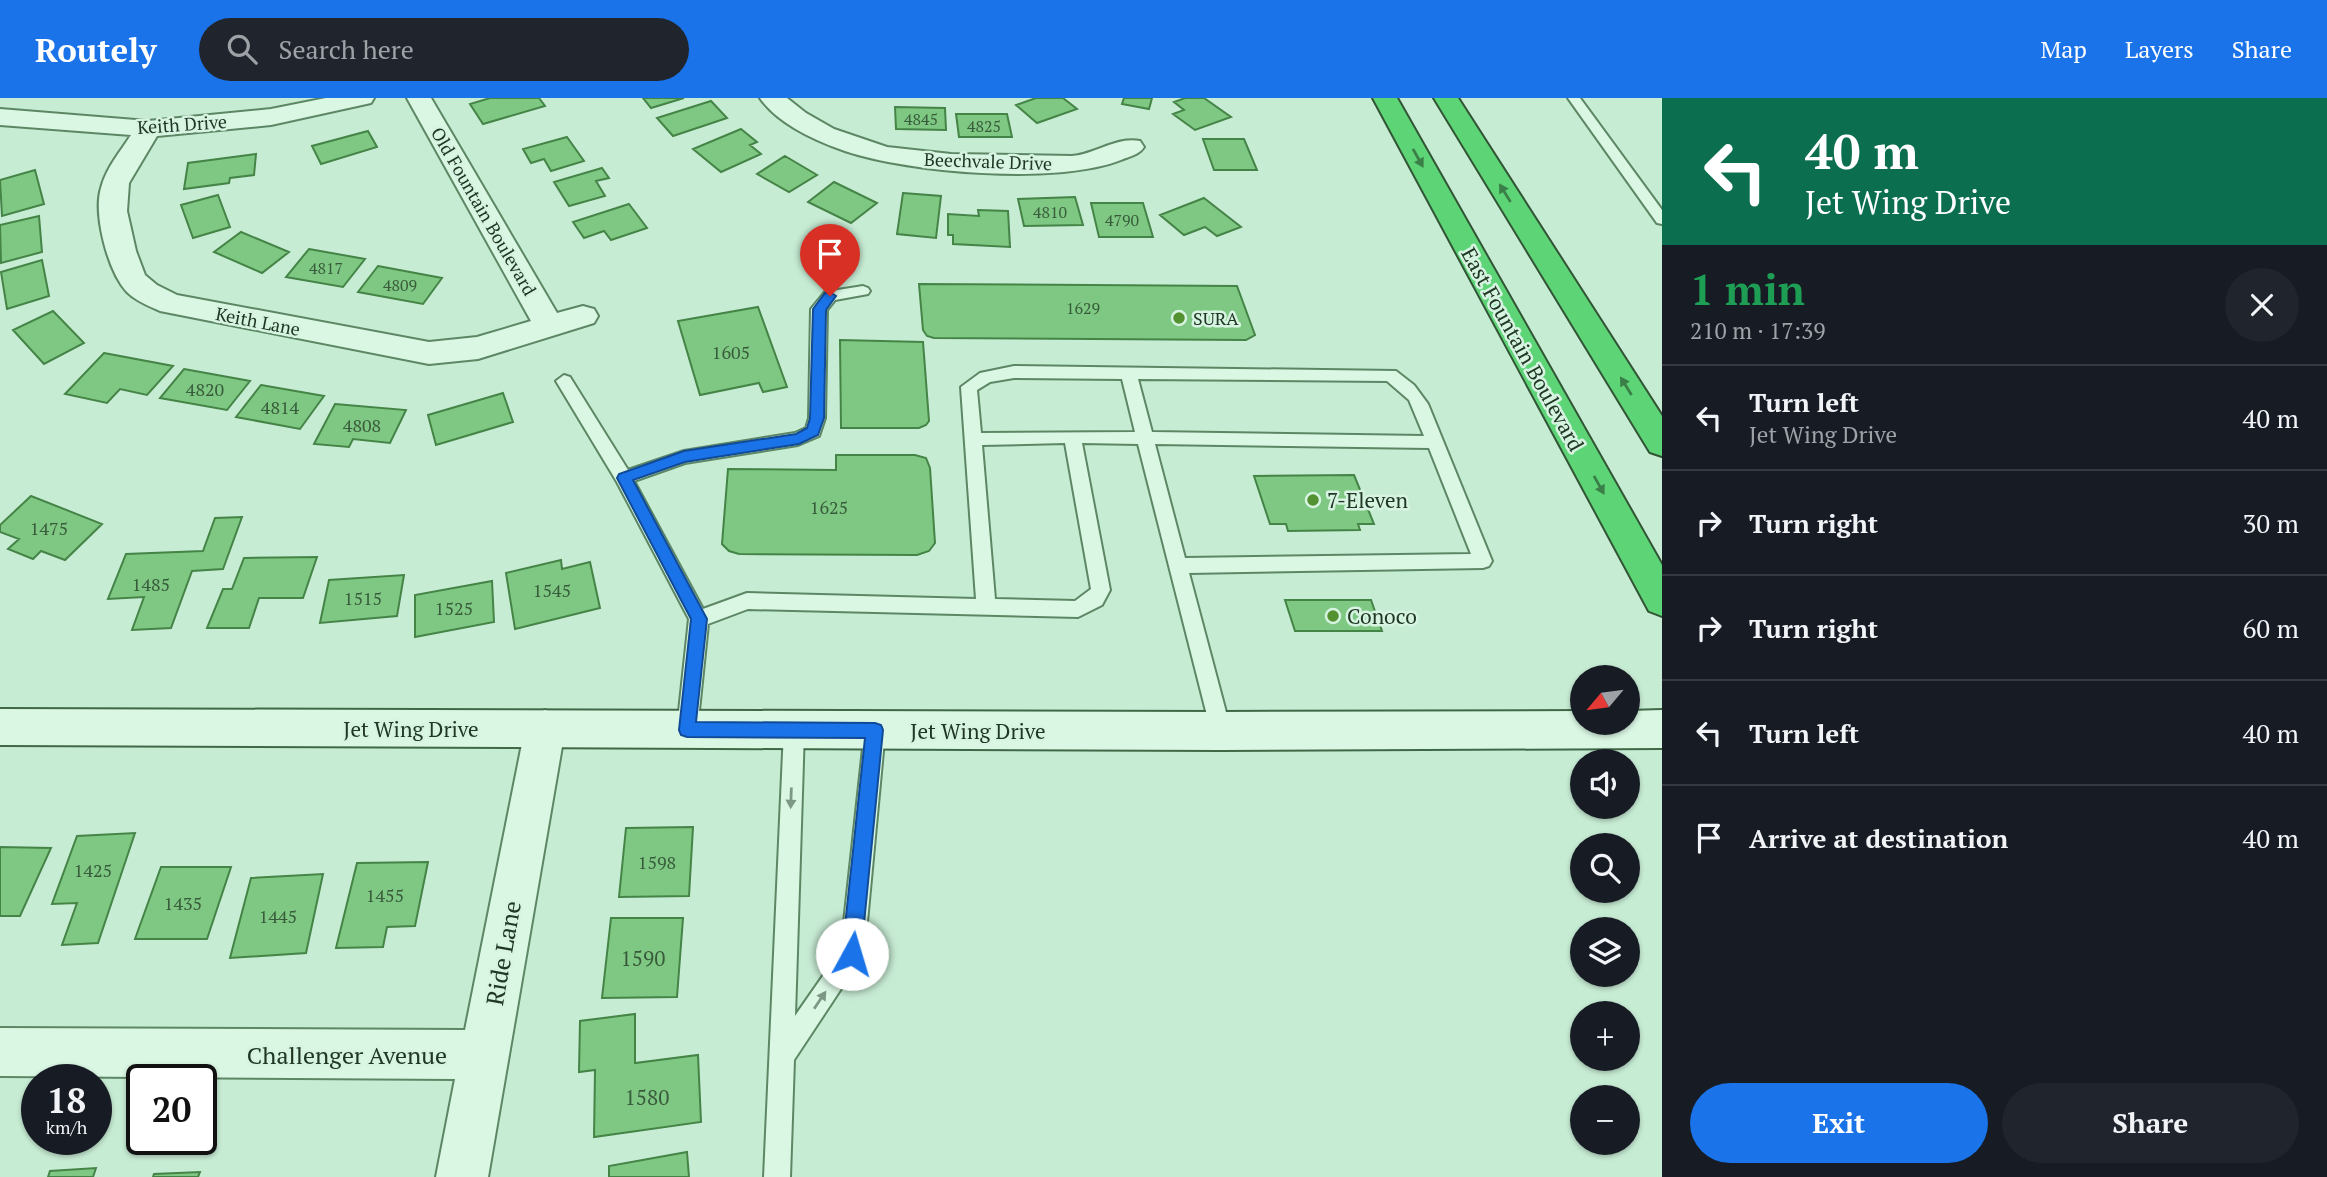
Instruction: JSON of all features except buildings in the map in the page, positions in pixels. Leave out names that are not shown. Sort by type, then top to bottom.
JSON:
[{"type":"highway","name":"East Fountain Boulevard","points":[[1385,98],[1662,600]]},
{"type":"highway","points":[[1446,98],[1662,443]]},
{"type":"street","name":"Keith Drive","points":[[0,117],[148,129],[271,117],[362,98]]},
{"type":"street","name":"Old Fountain Boulevard","points":[[419,98],[548,325]]},
{"type":"street","name":"Beechvale Drive","points":[[772,98],[794,116],[842,141],[893,156],[922,160],[954,164],[1083,163],[1131,147]]},
{"type":"street","name":"Keith Lane","points":[[148,129],[118,180],[113,191],[113,204],[127,269],[143,291],[156,298],[171,304],[429,353],[478,348],[583,316]]},
{"type":"street","name":"Jet Wing Drive","points":[[0,727],[1221,731],[1662,729]]},
{"type":"street","name":"Ride Lane","points":[[462,1177],[545,729]]},
{"type":"street","name":"Challenger Avenue","points":[[0,1052],[485,1055]]},
{"type":"lane","points":[[1574,98],[1662,220]]},
{"type":"lane","points":[[624,478],[684,457],[799,439],[813,432],[817,418],[819,309],[830,296],[863,291]]},
{"type":"lane","points":[[986,607],[969,387],[986,377],[1014,372],[1390,375],[1409,387],[1419,401],[1483,561],[1178,566]]},
{"type":"lane","points":[[1129,373],[1221,731]]},
{"type":"lane","points":[[564,381],[624,478],[699,619],[687,730]]},
{"type":"lane","points":[[699,619],[747,601],[1078,609],[1095,599],[1101,590],[1072,437]]},
{"type":"lane","points":[[973,439],[1072,437],[1435,442]]},
{"type":"lane","points":[[777,1177],[794,730]]},
{"type":"lane","points":[[782,1057],[852,954],[875,730]]},
{"type":"place","name":"SURA","points":[[1179,318]]},
{"type":"place","name":"7-Eleven","points":[[1313,500]]},
{"type":"place","name":"Conoco","points":[[1333,616]]},
{"type":"route","points":[[830,296],[819,309],[817,418],[813,432],[799,439],[684,457],[624,478],[699,619],[687,730],[875,730],[852,954]]}]
